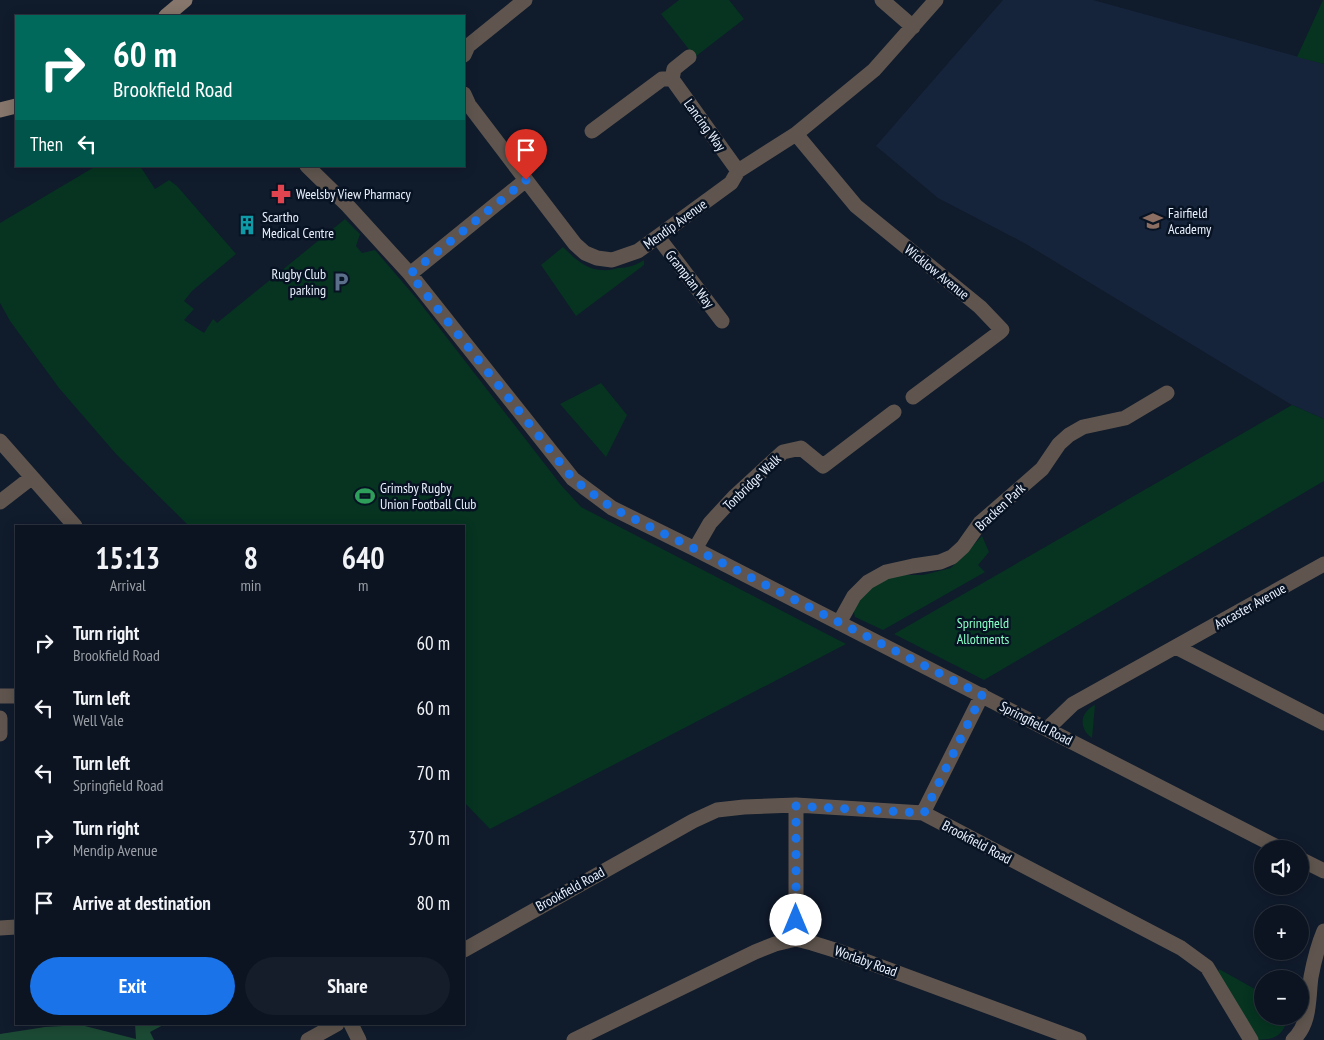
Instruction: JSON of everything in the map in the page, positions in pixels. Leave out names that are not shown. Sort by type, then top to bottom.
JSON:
[{"type":"main road","points":[[167,15],[185,0]]},
{"type":"main road","points":[[0,110],[15,106]]},
{"type":"street","points":[[465,53],[468,46],[525,0]]},
{"type":"street","points":[[882,0],[913,27]]},
{"type":"street","name":"Mendip Avenue","points":[[465,96],[469,105],[575,244],[585,254],[612,260],[638,251],[658,238],[730,183],[738,171],[796,134],[874,70],[936,0]]},
{"type":"street","points":[[592,131],[662,79],[672,79],[674,69],[689,57]]},
{"type":"street","name":"Lancing Way","points":[[672,79],[738,171]]},
{"type":"street","name":"Wicklow Avenue","points":[[796,134],[856,206],[980,307],[1002,330],[913,397]]},
{"type":"street","name":"Springfield Road","points":[[308,167],[348,206],[410,274],[573,479],[612,508],[1263,840]]},
{"type":"street","points":[[410,274],[526,180]]},
{"type":"street","name":"Grampian Way","points":[[658,238],[722,320]]},
{"type":"street","name":"Bracken Park","points":[[839,623],[854,596],[868,582],[886,572],[940,562],[952,557],[963,547],[980,522],[1042,470],[1059,444],[1069,435],[1083,427],[1125,418],[1168,393]]},
{"type":"street","name":"Tonbridge Walk","points":[[695,549],[710,523],[734,497],[783,452],[801,448],[823,466],[894,412]]},
{"type":"street","points":[[0,441],[74,525]]},
{"type":"street","points":[[0,502],[31,478]]},
{"type":"street","name":"Ancaster Avenue","points":[[1047,729],[1073,704],[1324,564]]},
{"type":"street","points":[[1176,647],[1324,723]]},
{"type":"street","points":[[924,813],[982,695]]},
{"type":"street","points":[[0,696],[15,696]]},
{"type":"street","points":[[0,718],[0,734]]},
{"type":"street","points":[[574,1040],[755,952],[775,944],[796,939],[796,806]]},
{"type":"street","name":"Brookfield Road","points":[[465,949],[684,826],[716,810],[744,807],[796,806],[924,813],[1180,948],[1207,967],[1251,1040]]},
{"type":"street","points":[[1309,864],[1324,871]]},
{"type":"street","points":[[0,928],[15,927]]},
{"type":"street","points":[[1293,1040],[1298,1035],[1309,1009],[1311,978],[1318,944],[1324,931]]},
{"type":"street","name":"Worlaby Road","points":[[796,939],[841,952],[1079,1040]]},
{"type":"street","points":[[308,1040],[335,1025]]},
{"type":"street","points":[[352,1025],[359,1040]]},
{"type":"shaded area","name":"Fairfield Academy","points":[[1003,0],[1093,0],[1324,64],[1324,419],[1292,405],[1026,244],[938,198],[876,146]]},
{"type":"green space","points":[[679,0],[729,0],[744,19],[695,57],[661,14]]},
{"type":"green space","points":[[1324,0],[1324,64],[1297,57]]},
{"type":"green space","name":"Grimsby Rugby Union Football Club","points":[[94,167],[141,167],[155,189],[169,180],[177,186],[236,254],[192,291],[184,301],[194,309],[184,320],[204,333],[213,319],[217,323],[345,219],[360,234],[356,246],[362,253],[375,250],[417,299],[561,485],[581,507],[846,644],[490,829],[465,803],[465,525],[188,525],[116,454],[59,388],[10,321],[0,303],[0,223]]},
{"type":"green space","points":[[563,247],[581,263],[591,268],[607,270],[628,267],[644,260],[644,265],[576,316],[541,265]]},
{"type":"green space","points":[[601,383],[627,415],[606,457],[560,404]]},
{"type":"green space","name":"Springfield Allotments","points":[[1292,405],[1324,419],[1324,481],[984,680],[894,634]]},
{"type":"green space","points":[[982,536],[989,552],[978,565],[985,572],[883,630],[855,617],[853,608],[869,587],[896,575],[923,575],[951,568]]},
{"type":"green space","points":[[1095,705],[1092,738],[1084,730],[1083,720],[1086,712]]},
{"type":"green space","points":[[1219,969],[1254,989],[1254,1025],[1286,1025],[1281,1032],[1275,1037],[1258,1040],[1217,976]]},
{"type":"green space","points":[[81,1025],[136,1039],[135,1025],[163,1025],[150,1032],[154,1040],[0,1040],[0,1034],[45,1027]]},
{"type":"place","name":"Weelsby View Pharmacy","points":[[281,194]]},
{"type":"place","name":"Fairfield Academy","points":[[1153,221]]},
{"type":"place","name":"Scartho Medical Centre","points":[[247,225]]},
{"type":"place","name":"Rugby Club parking","points":[[341,282]]},
{"type":"place","name":"Grimsby Rugby Union Football Club","points":[[365,496]]},
{"type":"route","points":[[526,180],[410,274],[573,479],[612,508],[982,695],[924,813],[796,806],[796,920]]}]
